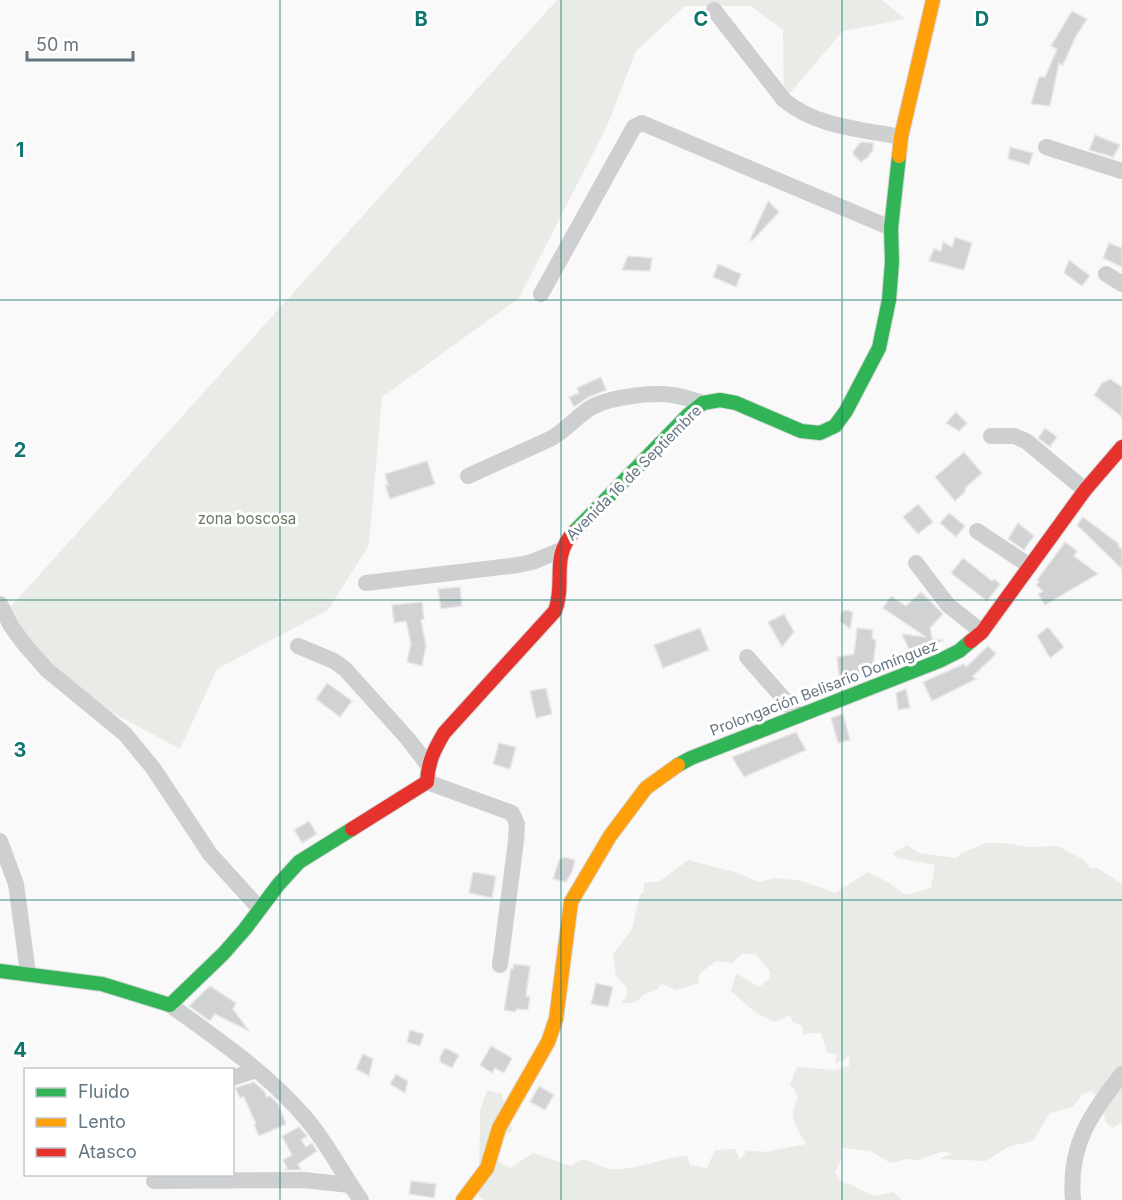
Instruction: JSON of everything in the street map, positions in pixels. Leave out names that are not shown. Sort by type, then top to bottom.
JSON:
[{"type":"street","name":"Avenida 16 de Septiembre","points":[[427,782],[428,765],[438,742],[448,728],[555,611],[561,600],[560,551],[566,541],[688,415],[703,403],[720,400],[736,403],[801,431],[820,433],[835,426],[846,411],[879,348],[889,300],[892,262],[891,228],[901,137],[933,0]]},
{"type":"street","points":[[714,9],[784,100],[797,111],[810,118],[830,123],[901,137]]},
{"type":"street","points":[[541,294],[634,128],[642,123],[891,228]]},
{"type":"street","points":[[1046,147],[1122,171]]},
{"type":"street","points":[[1106,274],[1122,284]]},
{"type":"street","points":[[468,476],[550,440],[593,407],[606,402],[654,394],[672,395],[703,403]]},
{"type":"street","points":[[991,436],[1014,436],[1026,441],[1085,490]]},
{"type":"street","name":"Prolongación Belisario Domínguez","points":[[463,1200],[487,1168],[499,1128],[548,1042],[558,1008],[571,902],[610,836],[646,788],[671,768],[691,758],[939,661],[959,651],[982,632],[1085,490],[1122,447]]},
{"type":"street","points":[[977,531],[1030,566]]},
{"type":"street","points":[[366,583],[518,565],[560,551]]},
{"type":"street","points":[[916,563],[948,605],[982,632]]},
{"type":"street","points":[[0,604],[11,626],[47,670],[125,734],[153,768],[210,854],[260,909]]},
{"type":"street","points":[[298,646],[334,661],[345,669],[408,739],[428,765]]},
{"type":"street","points":[[747,657],[799,716]]},
{"type":"street","points":[[170,1005],[223,954],[299,862],[427,782],[512,813],[517,824],[501,965]]},
{"type":"street","points":[[0,841],[16,884],[28,973]]},
{"type":"street","points":[[0,971],[102,984],[170,1005],[232,1049],[284,1094],[329,1149],[361,1200]]},
{"type":"street","points":[[234,1077],[256,1070]]},
{"type":"street","points":[[1073,1200],[1071,1182],[1074,1154],[1089,1120],[1122,1074]]},
{"type":"street","points":[[154,1181],[304,1180],[350,1185]]},
{"type":"green space","name":"zona boscosa","points":[[557,0],[882,0],[905,19],[843,31],[784,100],[783,30],[751,6],[685,6],[636,51],[607,126],[519,298],[382,397],[369,545],[328,610],[217,669],[180,749],[69,689],[5,613]]},
{"type":"green space","points":[[985,843],[1029,847],[1058,846],[1084,860],[1090,868],[1097,868],[1122,884],[1122,1122],[1113,1128],[1106,1123],[1101,1102],[1092,1091],[1083,1094],[1073,1107],[1050,1113],[1033,1141],[1008,1147],[986,1161],[939,1159],[951,1154],[944,1151],[918,1160],[906,1159],[890,1163],[871,1151],[842,1148],[842,1157],[835,1172],[843,1183],[874,1196],[893,1192],[902,1200],[484,1200],[479,1196],[480,1111],[487,1090],[502,1094],[506,1115],[513,1130],[497,1141],[496,1160],[510,1168],[533,1153],[571,1166],[583,1159],[611,1169],[630,1168],[687,1156],[690,1165],[707,1168],[715,1150],[735,1149],[740,1160],[745,1150],[764,1152],[806,1144],[793,1116],[798,1099],[795,1090],[790,1085],[797,1067],[834,1070],[849,1066],[850,1057],[847,1056],[846,1059],[835,1064],[836,1054],[827,1053],[821,1033],[808,1033],[804,1036],[802,1026],[793,1022],[790,1015],[775,1022],[756,1013],[731,991],[736,973],[759,987],[770,978],[770,971],[755,954],[742,954],[732,963],[716,961],[699,974],[699,983],[676,990],[662,984],[636,1002],[621,1004],[627,994],[627,988],[616,976],[613,954],[632,929],[640,895],[644,892],[644,883],[660,881],[688,860],[738,873],[759,882],[776,878],[802,881],[835,893],[868,872],[906,895],[931,888],[935,865],[897,858],[893,853],[907,845],[919,853],[956,858]]},
{"type":"building","points":[[1072,11],[1087,19],[1076,36],[1063,65],[1059,63],[1050,106],[1031,104],[1039,77],[1045,77],[1057,49],[1051,46]]},
{"type":"building","points":[[1095,135],[1120,145],[1113,157],[1089,150]]},
{"type":"building","points":[[861,142],[873,143],[873,150],[861,162],[853,154]]},
{"type":"building","points":[[1010,147],[1033,153],[1029,165],[1008,159]]},
{"type":"building","points":[[768,201],[779,212],[752,241],[750,240]]},
{"type":"building","points":[[955,237],[972,243],[964,270],[929,261],[934,249],[941,251],[943,242],[952,247]]},
{"type":"building","points":[[1109,243],[1122,248],[1122,267],[1103,258]]},
{"type":"building","points":[[628,256],[652,258],[650,271],[622,270]]},
{"type":"building","points":[[1069,260],[1090,276],[1082,286],[1064,273]]},
{"type":"building","points":[[718,264],[741,274],[736,287],[713,277]]},
{"type":"building","points":[[601,377],[606,390],[574,407],[569,397],[579,393],[577,388]]},
{"type":"building","points":[[1110,379],[1122,387],[1122,417],[1094,395],[1102,383]]},
{"type":"building","points":[[956,412],[967,423],[959,431],[946,423]]},
{"type":"building","points":[[1045,428],[1057,437],[1050,447],[1038,438]]},
{"type":"building","points":[[964,452],[982,473],[965,488],[965,492],[955,501],[935,477]]},
{"type":"building","points":[[427,461],[435,484],[390,499],[385,485],[388,485],[385,474]]},
{"type":"building","points":[[918,504],[933,522],[918,534],[903,517]]},
{"type":"building","points":[[949,513],[965,526],[956,537],[940,523]]},
{"type":"building","points":[[1083,517],[1119,544],[1118,546],[1122,549],[1122,569],[1077,525]]},
{"type":"building","points":[[1018,523],[1034,536],[1024,550],[1008,539]]},
{"type":"building","points":[[1065,542],[1077,551],[1074,556],[1098,574],[1045,605],[1038,594],[1043,591],[1036,585],[1039,582],[1037,580]]},
{"type":"building","points":[[963,558],[992,581],[994,579],[1000,584],[987,601],[951,573]]},
{"type":"building","points":[[460,587],[462,606],[441,609],[438,589]]},
{"type":"building","points":[[921,592],[943,614],[930,628],[932,638],[943,641],[919,646],[920,653],[912,656],[902,634],[926,637],[883,608],[891,596],[906,606]]},
{"type":"building","points":[[422,602],[424,619],[421,620],[426,646],[422,666],[407,662],[411,644],[406,621],[394,623],[392,605]]},
{"type":"building","points":[[849,610],[853,613],[850,629],[840,621],[842,611]]},
{"type":"building","points":[[784,614],[794,632],[782,647],[768,622]]},
{"type":"building","points":[[1048,627],[1064,647],[1050,658],[1037,636]]},
{"type":"building","points":[[700,628],[709,650],[663,668],[654,645]]},
{"type":"building","points":[[857,628],[873,630],[872,638],[876,641],[873,665],[875,671],[840,684],[837,657],[854,654]]},
{"type":"building","points":[[988,646],[996,654],[973,676],[976,679],[932,701],[923,682],[964,664],[966,667]]},
{"type":"building","points":[[327,683],[352,701],[340,717],[316,699]]},
{"type":"building","points":[[546,688],[552,714],[536,718],[530,691]]},
{"type":"building","points":[[906,689],[910,708],[898,710],[896,693]]},
{"type":"building","points":[[843,714],[850,740],[838,743],[831,718]]},
{"type":"building","points":[[796,732],[806,750],[744,777],[732,757]]},
{"type":"building","points":[[499,743],[516,747],[510,769],[493,764]]},
{"type":"building","points":[[309,821],[317,834],[302,843],[294,830]]},
{"type":"building","points":[[564,857],[575,860],[566,882],[553,879],[559,860]]},
{"type":"building","points":[[473,872],[496,876],[492,898],[469,893]]},
{"type":"building","points":[[514,964],[530,966],[526,996],[530,997],[528,1010],[517,1009],[515,1012],[504,1010],[511,968],[513,969]]},
{"type":"building","points":[[596,983],[613,987],[608,1007],[591,1004]]},
{"type":"building","points":[[210,986],[236,1003],[233,1009],[249,1031],[215,1014],[210,1021],[189,1006]]},
{"type":"building","points":[[410,1030],[424,1034],[420,1046],[407,1042]]},
{"type":"building","points":[[491,1046],[512,1058],[504,1073],[495,1068],[492,1073],[480,1065]]},
{"type":"building","points":[[445,1048],[459,1055],[452,1068],[440,1062]]},
{"type":"building","points":[[363,1054],[373,1059],[369,1076],[356,1069]]},
{"type":"building","points":[[396,1074],[408,1081],[405,1093],[390,1084]]},
{"type":"building","points":[[254,1082],[267,1097],[270,1096],[278,1104],[286,1124],[259,1136],[244,1097],[240,1098],[235,1088]]},
{"type":"building","points":[[539,1086],[554,1095],[545,1110],[530,1102]]},
{"type":"building","points":[[299,1127],[307,1136],[301,1140],[306,1147],[312,1143],[317,1151],[298,1164],[301,1170],[284,1170],[287,1168],[283,1160],[292,1155],[282,1136]]},
{"type":"building","points":[[411,1181],[436,1184],[434,1198],[409,1194]]},
{"type":"traffic: fast","points":[[574,532],[688,415],[703,403],[720,400],[736,403],[801,431],[820,433],[835,426],[846,411],[879,348],[889,300],[892,262],[891,228],[899,156]]},
{"type":"traffic: fast","points":[[678,765],[939,661],[959,651],[971,641]]},
{"type":"traffic: fast","points":[[0,971],[102,984],[170,1005],[223,954],[299,862],[352,829]]},
{"type":"traffic: slow","points":[[899,156],[901,137],[933,0]]},
{"type":"traffic: slow","points":[[463,1200],[487,1168],[499,1128],[548,1042],[556,1019],[571,902],[610,836],[646,788],[678,765]]},
{"type":"traffic: jam","points":[[971,641],[982,632],[1085,490],[1122,447]]},
{"type":"traffic: jam","points":[[352,829],[427,782],[432,756],[444,733],[555,611],[562,551],[574,532]]}]
